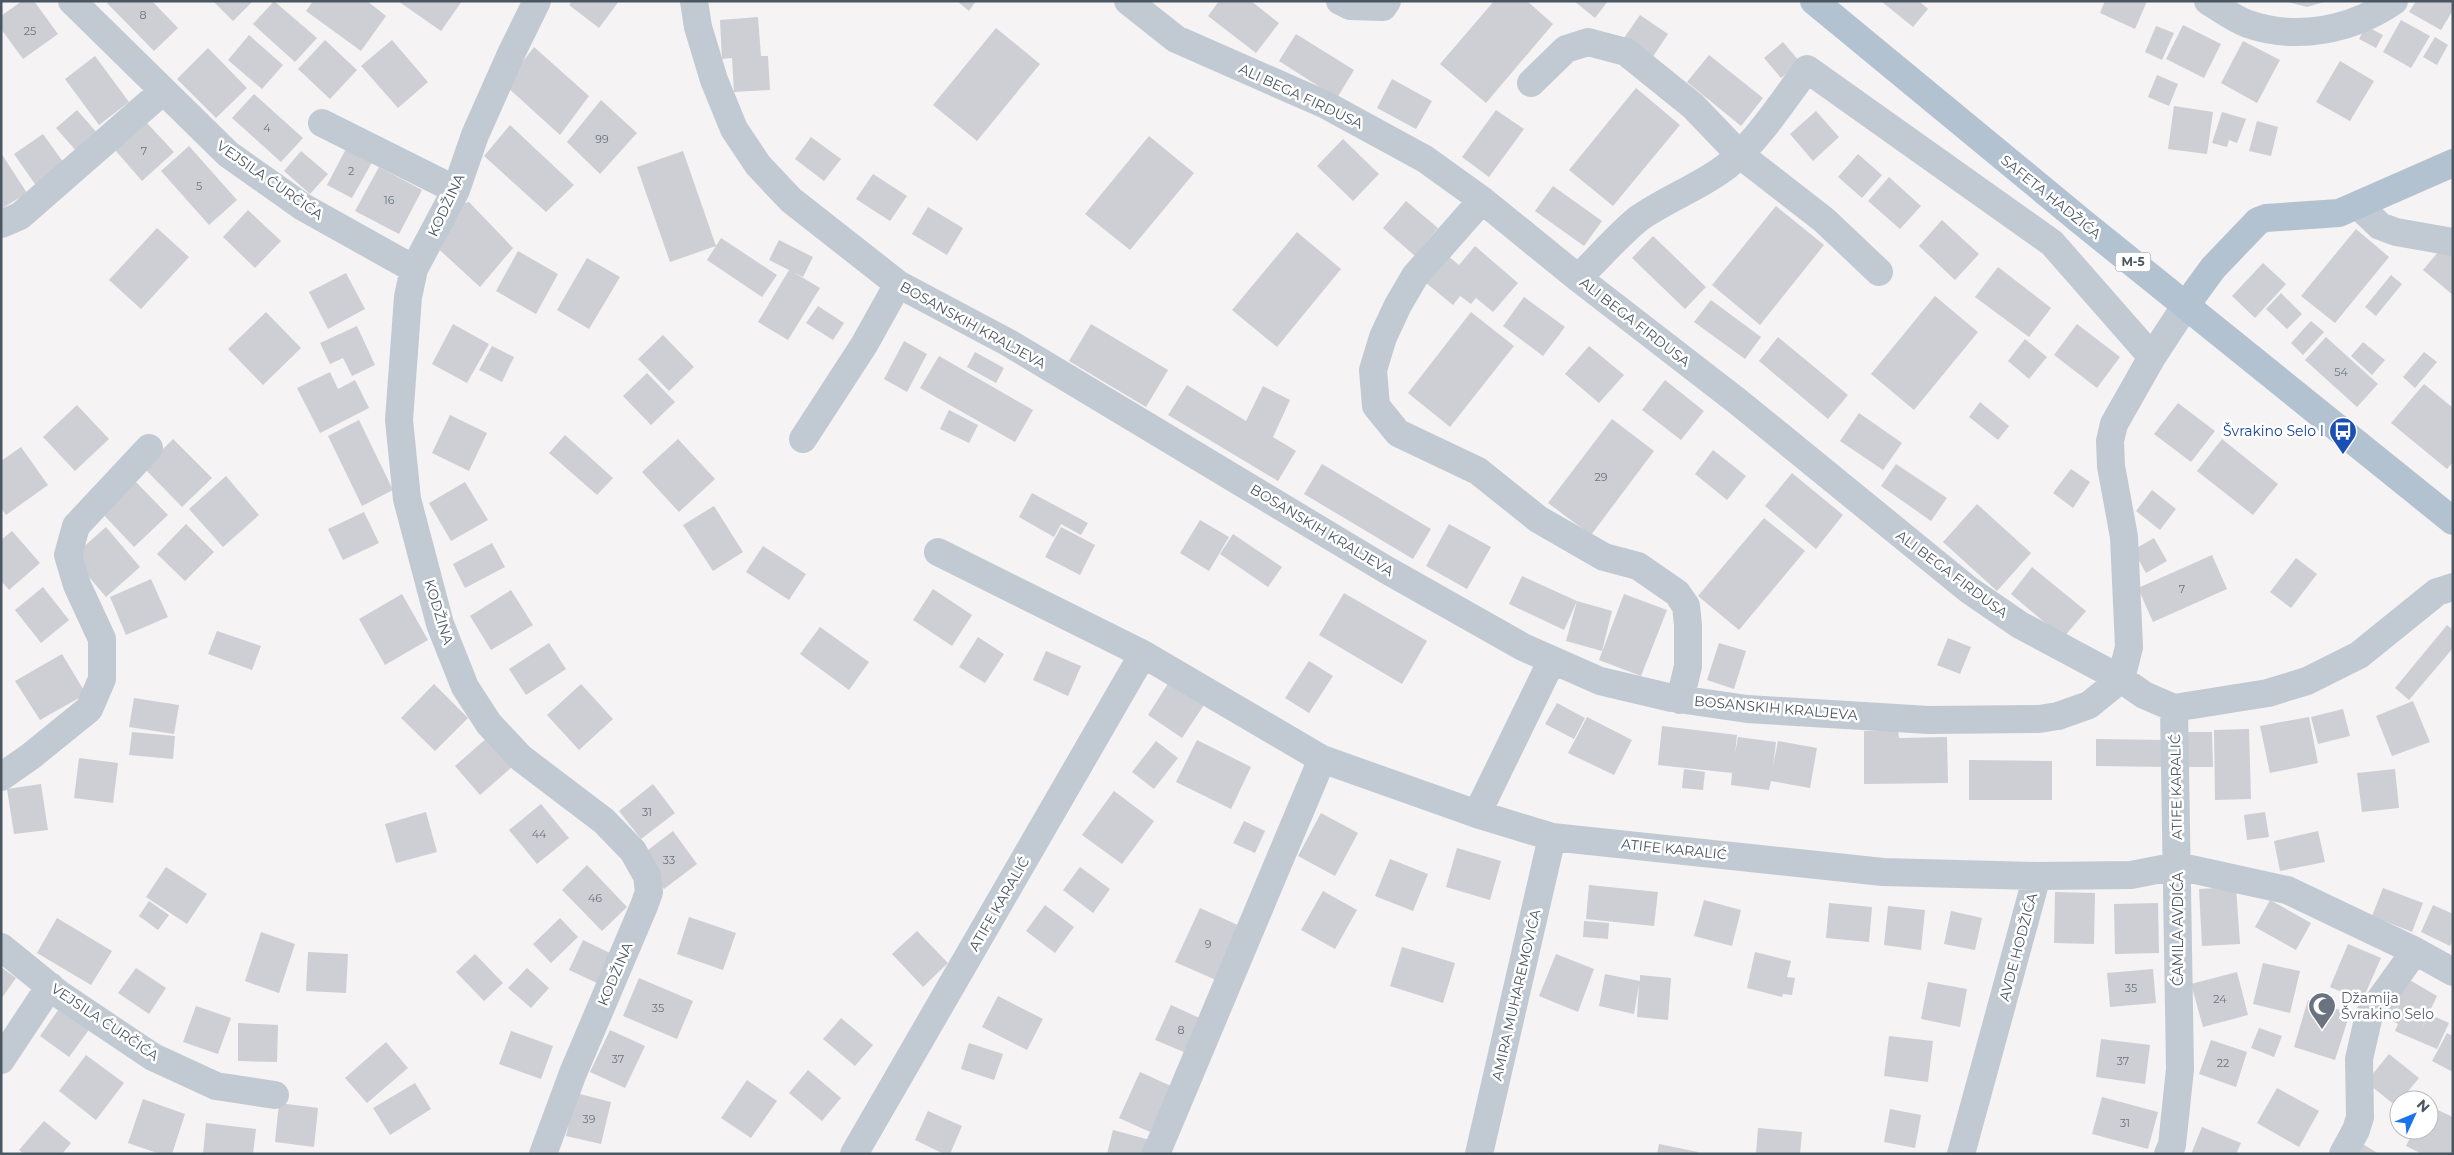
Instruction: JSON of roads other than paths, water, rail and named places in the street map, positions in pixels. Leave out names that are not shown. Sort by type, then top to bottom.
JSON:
[{"type":"main road","name":"SAFETA HADŽIĆA","points":[[1814,1],[1822,10],[2082,222],[2453,522]]},
{"type":"main road","points":[[2186,305],[2213,268],[2258,221],[2266,218],[2339,213],[2359,206],[2453,163]]},
{"type":"street","name":"VEJSILA ĆURČIĆA","points":[[72,1],[228,154],[303,207],[414,269]]},
{"type":"street","name":"KODŽINA","points":[[537,1],[475,135],[456,190],[414,269],[408,297],[399,420],[407,499],[440,624],[465,687],[489,724],[521,758],[609,827],[632,851],[646,876],[649,892],[573,1073],[542,1154]]},
{"type":"street","name":"BOSANSKIH KRALJEVA","points":[[694,1],[698,27],[714,80],[734,129],[758,165],[791,200],[898,284],[1009,342],[1385,569],[1552,660],[1600,681],[1680,700],[1747,709],[1929,720],[2038,719],[2058,716],[2089,705],[2121,679]]},
{"type":"street","name":"ALI BEGA FIRDUSA","points":[[1128,1],[1176,39],[1326,105],[1426,159],[1482,200],[1578,278],[1737,401],[1969,590],[2020,625],[2121,679],[2144,695],[2174,708]]},
{"type":"street","points":[[1340,1],[1350,6],[1382,7],[1387,1]]},
{"type":"street","points":[[2208,1],[2247,24],[2286,33],[2332,29],[2375,14],[2394,1]]},
{"type":"street","points":[[1531,83],[1566,49],[1588,42],[1626,52],[1694,106],[1739,154],[1824,220],[1879,272]]},
{"type":"street","points":[[1578,278],[1637,220],[1727,166],[1752,143],[1808,69],[2052,243],[2152,357]]},
{"type":"street","points":[[1,224],[20,216],[163,91]]},
{"type":"street","points":[[322,122],[456,190]]},
{"type":"street","points":[[1482,200],[1415,276],[1398,306],[1383,336],[1373,370],[1376,406],[1398,433],[1478,471],[1538,520],[1604,558],[1638,566],[1677,593],[1686,606],[1688,625],[1688,666],[1680,700]]},
{"type":"street","points":[[2359,206],[2380,226],[2396,232],[2453,242]]},
{"type":"street","points":[[803,439],[864,345],[898,284]]},
{"type":"street","points":[[2121,679],[2129,647],[2128,616],[2124,537],[2111,466],[2110,441],[2114,424],[2152,357],[2186,305]]},
{"type":"street","points":[[1,777],[31,756],[89,709],[102,679],[102,639],[77,586],[68,555],[76,526],[149,448]]},
{"type":"street","name":"ATIFE KARALIĆ","points":[[938,552],[1144,654],[1322,759],[1477,814],[1552,836],[1883,872],[2037,876]]},
{"type":"street","points":[[2174,708],[2268,693],[2307,681],[2359,655],[2437,592],[2453,587]]},
{"type":"street","name":"ATIFE KARALIĆ","points":[[854,1154],[1144,654]]},
{"type":"street","points":[[1477,814],[1552,660]]},
{"type":"street","name":"ATIFE KARALIĆ","points":[[2174,708],[2177,866]]},
{"type":"street","points":[[1156,1154],[1322,759]]},
{"type":"street","name":"AMIRA MUHAREMOVIĆA","points":[[1479,1154],[1552,836]]},
{"type":"street","name":"AVDE HODŽIĆA","points":[[1960,1154],[2037,876],[2131,875],[2177,866]]},
{"type":"street","name":"ĆAMILA AVDIĆA","points":[[2168,1154],[2172,1145],[2180,1069],[2177,866],[2288,890],[2415,951],[2453,972]]},
{"type":"street","name":"VEJSILA ĆURČIĆA","points":[[1,947],[50,986],[153,1057],[216,1086],[275,1095]]},
{"type":"street","points":[[2343,1154],[2356,1130],[2360,1117],[2359,1058],[2369,1015],[2415,951]]},
{"type":"street","points":[[1,1060],[50,986]]},
{"type":"place","name":"Švrakino Selo I","points":[[2343,455]]},
{"type":"place","name":"Džamija Švrakino Selo","points":[[2322,1030]]}]
